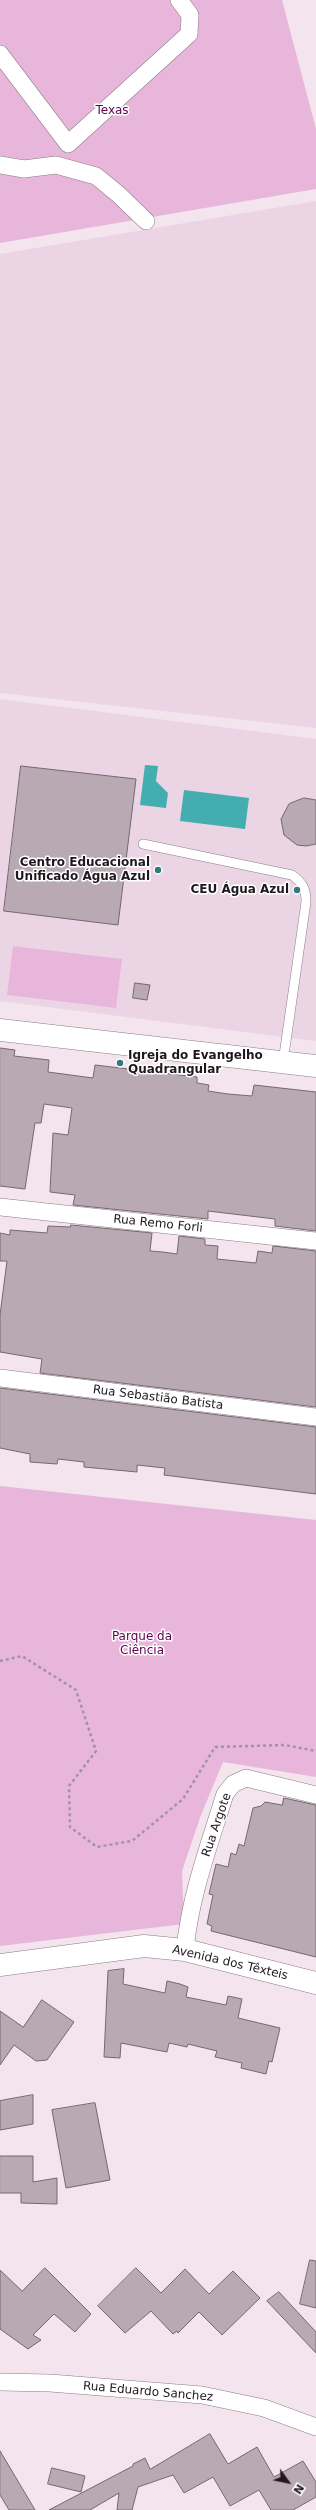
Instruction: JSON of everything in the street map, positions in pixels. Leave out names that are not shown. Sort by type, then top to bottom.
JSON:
[{"type":"main road","points":[[0,1030],[316,1066]]},
{"type":"main road","name":"Avenida dos Têxteis","points":[[0,1965],[144,1946],[185,1950],[316,1983]]},
{"type":"street","points":[[56,165],[68,144],[189,34],[190,15],[179,0]]},
{"type":"street","points":[[0,54],[68,144]]},
{"type":"street","points":[[0,165],[24,169],[56,165],[96,176],[118,194],[146,221]]},
{"type":"street","name":"Rua Remo Forli","points":[[0,1207],[316,1241]]},
{"type":"street","name":"Rua Sebastião Batista","points":[[0,1378],[316,1417]]},
{"type":"street","name":"Rua Argote","points":[[185,1950],[188,1923],[195,1893],[225,1794],[233,1784],[246,1778],[316,1795]]},
{"type":"street","name":"Rua Eduardo Sanchez","points":[[0,2382],[50,2383],[202,2395],[264,2408],[316,2427]]},
{"type":"lane","points":[[143,844],[292,875],[302,883],[306,892],[306,902],[283,1062]]},
{"type":"path","points":[[0,1661],[22,1656],[76,1690],[96,1751],[68,1786],[70,1827],[97,1847],[132,1841],[183,1799],[215,1747],[285,1745],[316,1751]]},
{"type":"shaded area","points":[[316,201],[316,728],[0,693],[0,254]]},
{"type":"shaded area","name":"Centro Educacional Unificado Água Azul","points":[[0,699],[316,739],[316,1041],[0,1001]]},
{"type":"green space","name":"Texas","points":[[0,0],[282,0],[316,129],[316,189],[0,243]]},
{"type":"green space","points":[[13,946],[122,959],[116,1008],[7,995]]},
{"type":"green space","name":"Parque da Ciência","points":[[0,1486],[316,1520],[316,1777],[223,1762],[201,1815],[182,1871],[184,1924],[0,1946]]},
{"type":"water","points":[[145,765],[158,766],[156,781],[168,793],[166,808],[140,805]]},
{"type":"water","points":[[184,790],[249,798],[245,829],[180,821]]},
{"type":"building","points":[[21,766],[136,779],[118,925],[4,911]]},
{"type":"building","points":[[304,798],[316,800],[316,844],[306,846],[297,845],[284,835],[281,819],[289,804]]},
{"type":"building","points":[[135,983],[150,985],[147,1000],[133,998]]},
{"type":"building","points":[[0,1048],[15,1050],[14,1056],[49,1060],[48,1072],[93,1078],[95,1065],[197,1077],[197,1083],[209,1085],[208,1091],[228,1094],[252,1096],[254,1085],[316,1092],[316,1231],[275,1226],[275,1219],[208,1211],[208,1219],[73,1205],[75,1195],[50,1192],[53,1133],[68,1135],[72,1108],[44,1104],[41,1123],[35,1123],[25,1189],[0,1186]]},
{"type":"building","points":[[71,1225],[152,1233],[150,1251],[177,1254],[179,1236],[205,1239],[205,1245],[218,1246],[217,1259],[256,1263],[258,1251],[272,1253],[273,1246],[316,1251],[316,1407],[40,1373],[42,1359],[0,1352],[0,1315],[7,1261],[0,1261],[0,1233],[10,1235],[10,1230],[47,1233],[48,1226],[70,1227]]},
{"type":"building","points":[[0,1388],[316,1427],[316,1494],[164,1475],[165,1468],[137,1465],[137,1472],[84,1467],[84,1462],[58,1459],[57,1464],[30,1462],[30,1454],[0,1448]]},
{"type":"building","points":[[284,1798],[316,1805],[316,1957],[211,1931],[212,1926],[207,1924],[213,1895],[209,1894],[216,1864],[228,1867],[231,1853],[236,1855],[239,1844],[244,1846],[253,1808],[261,1806],[265,1802],[282,1805]]},
{"type":"building","points":[[124,1969],[123,1984],[165,1993],[167,1981],[188,1987],[186,1997],[226,2005],[228,1996],[242,1999],[238,2018],[280,2028],[272,2062],[269,2061],[266,2074],[241,2068],[242,2063],[215,2057],[217,2051],[188,2044],[187,2047],[169,2043],[167,2052],[121,2043],[120,2058],[104,2057],[108,1971]]},
{"type":"building","points":[[42,2000],[74,2022],[47,2060],[36,2061],[14,2045],[0,2065],[0,2011],[23,2027]]},
{"type":"building","points":[[33,2095],[33,2124],[0,2130],[0,2101]]},
{"type":"building","points":[[95,2103],[110,2180],[66,2188],[52,2110]]},
{"type":"building","points":[[0,2156],[33,2156],[33,2182],[57,2178],[57,2204],[21,2203],[21,2193],[0,2193]]},
{"type":"building","points":[[310,2260],[316,2261],[316,2308],[300,2304]]},
{"type":"building","points":[[45,2268],[91,2314],[75,2332],[54,2314],[33,2335],[41,2340],[28,2349],[0,2329],[0,2270],[22,2291]]},
{"type":"building","points":[[136,2268],[161,2293],[185,2269],[209,2294],[233,2271],[260,2298],[222,2335],[199,2312],[178,2333],[177,2331],[173,2334],[151,2311],[125,2333],[98,2306]]},
{"type":"building","points":[[279,2292],[316,2332],[316,2353],[267,2301]]},
{"type":"building","points":[[210,2434],[228,2464],[257,2447],[274,2477],[303,2461],[316,2482],[316,2497],[293,2510],[271,2510],[259,2490],[230,2506],[213,2477],[184,2493],[173,2475],[138,2487],[132,2510],[117,2510],[119,2493],[90,2510],[49,2510],[133,2466],[133,2464],[145,2458],[150,2469]]},
{"type":"building","points":[[0,2451],[35,2510],[9,2510],[0,2495]]},
{"type":"building","points":[[52,2468],[85,2476],[81,2492],[48,2484]]},
{"type":"place","name":"Centro Educacional Unificado Água Azul","points":[[158,870]]},
{"type":"place","name":"CEU Água Azul","points":[[297,890]]},
{"type":"place","name":"Igreja do Evangelho Quadrangular","points":[[120,1063]]}]
